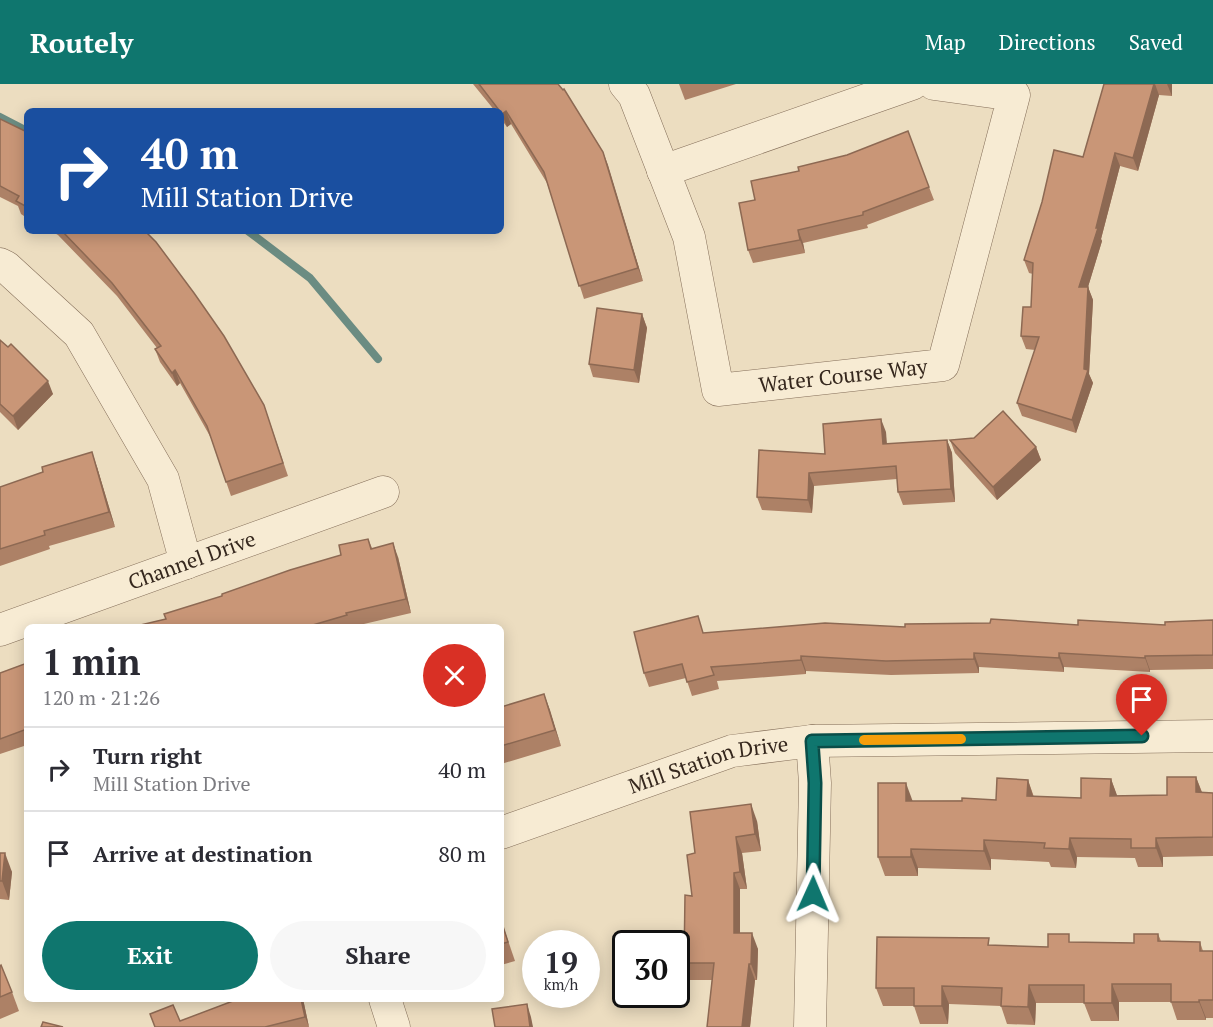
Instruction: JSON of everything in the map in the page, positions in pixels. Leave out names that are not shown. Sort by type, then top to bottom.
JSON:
[{"type":"street","name":"Water Course Way","points":[[625,84],[633,94],[689,237],[718,390],[944,365],[1014,95],[934,84]]},
{"type":"street","points":[[663,171],[912,84]]},
{"type":"street","points":[[0,264],[79,334],[163,479],[186,563]]},
{"type":"street","name":"Channel Drive","points":[[0,630],[383,492]]},
{"type":"street","name":"Mill Station Drive","points":[[504,833],[732,751],[812,741],[1213,736]]},
{"type":"street","points":[[810,1027],[815,783],[812,741]]},
{"type":"street","points":[[386,1002],[394,1027]]},
{"type":"building","points":[[479,84],[558,84],[564,89],[603,152],[638,268],[579,286],[544,172],[506,111],[504,112],[504,108],[497,108]]},
{"type":"building","points":[[1104,84],[1154,84],[1133,158],[1115,153],[1096,228],[1098,228],[1079,287],[1088,287],[1084,369],[1088,370],[1072,420],[1017,403],[1039,337],[1021,336],[1023,307],[1031,307],[1033,263],[1024,260],[1042,202],[1054,150],[1083,157]]},
{"type":"building","points":[[0,119],[24,131],[24,205],[16,201],[19,196],[0,186]]},
{"type":"building","points":[[908,131],[929,187],[863,212],[863,215],[798,230],[800,240],[748,250],[739,203],[755,200],[751,181],[799,171],[798,167],[847,155]]},
{"type":"building","points":[[65,234],[148,234],[156,242],[224,336],[264,405],[283,463],[226,482],[207,426],[175,370],[172,373],[155,349],[161,346],[112,283]]},
{"type":"building","points":[[597,308],[642,314],[634,370],[589,364]]},
{"type":"building","points":[[0,340],[8,347],[11,344],[48,381],[13,416],[0,404]]},
{"type":"building","points":[[1003,411],[1036,447],[993,487],[950,440],[974,438]]},
{"type":"building","points":[[881,419],[883,444],[947,440],[951,489],[898,492],[896,466],[809,473],[808,500],[757,497],[759,450],[825,454],[823,424]]},
{"type":"building","points":[[92,452],[109,512],[44,531],[45,535],[0,549],[0,487],[43,472],[42,467]]},
{"type":"building","points":[[368,539],[371,549],[393,543],[406,599],[346,613],[347,615],[316,624],[145,624],[166,619],[164,614],[222,596],[222,594],[290,570],[341,555],[339,545]]},
{"type":"building","points":[[698,616],[703,633],[825,623],[905,627],[905,624],[990,623],[991,619],[1078,625],[1078,620],[1165,625],[1165,622],[1213,620],[1213,655],[1145,656],[1145,658],[1059,653],[1059,658],[974,653],[974,659],[886,661],[801,656],[801,660],[711,667],[714,675],[687,682],[682,664],[644,673],[634,632]]},
{"type":"building","points":[[24,664],[24,730],[0,739],[0,673]]},
{"type":"building","points":[[544,694],[555,730],[504,745],[504,706]]},
{"type":"building","points":[[1167,777],[1196,777],[1196,792],[1213,793],[1213,837],[1156,838],[1156,848],[1131,848],[1131,839],[1070,838],[1069,849],[1044,848],[1045,843],[984,840],[984,851],[911,849],[911,857],[878,857],[878,783],[906,783],[906,801],[962,801],[962,798],[996,800],[997,778],[1028,780],[1027,796],[1081,798],[1081,778],[1111,779],[1110,796],[1167,795]]},
{"type":"building","points":[[751,804],[755,834],[736,837],[740,872],[734,873],[734,933],[752,933],[751,964],[749,964],[742,1027],[707,1027],[714,963],[690,963],[690,930],[684,930],[685,895],[692,896],[687,855],[695,853],[690,812]]},
{"type":"building","points":[[0,853],[5,853],[2,881],[0,881]]},
{"type":"building","points":[[504,929],[508,942],[504,943]]},
{"type":"building","points":[[1048,934],[1069,934],[1069,942],[1134,943],[1134,934],[1158,934],[1158,941],[1200,942],[1200,951],[1213,951],[1213,1000],[1171,1002],[1171,984],[1112,984],[1112,1003],[1084,1003],[1084,985],[1029,985],[1028,1007],[1001,1006],[1002,988],[942,986],[942,1006],[914,1006],[914,988],[876,988],[877,937],[989,938],[988,945],[1048,947]]},
{"type":"building","points":[[0,966],[12,992],[0,997]]},
{"type":"building","points":[[230,1002],[302,1002],[305,1017],[265,1027],[155,1027],[150,1014],[173,1005],[180,1021]]},
{"type":"building","points":[[522,1005],[522,1008],[528,1008],[530,1027],[495,1027],[492,1009]]},
{"type":"building","points":[[43,1022],[63,1027],[41,1027]]},
{"type":"waterway","points":[[0,117],[24,129]]},
{"type":"waterway","points":[[252,234],[310,278],[378,359]]},
{"type":"slow traffic","points":[[864,740],[961,739]]},
{"type":"route","points":[[813,894],[815,783],[812,741],[1142,736]]}]
